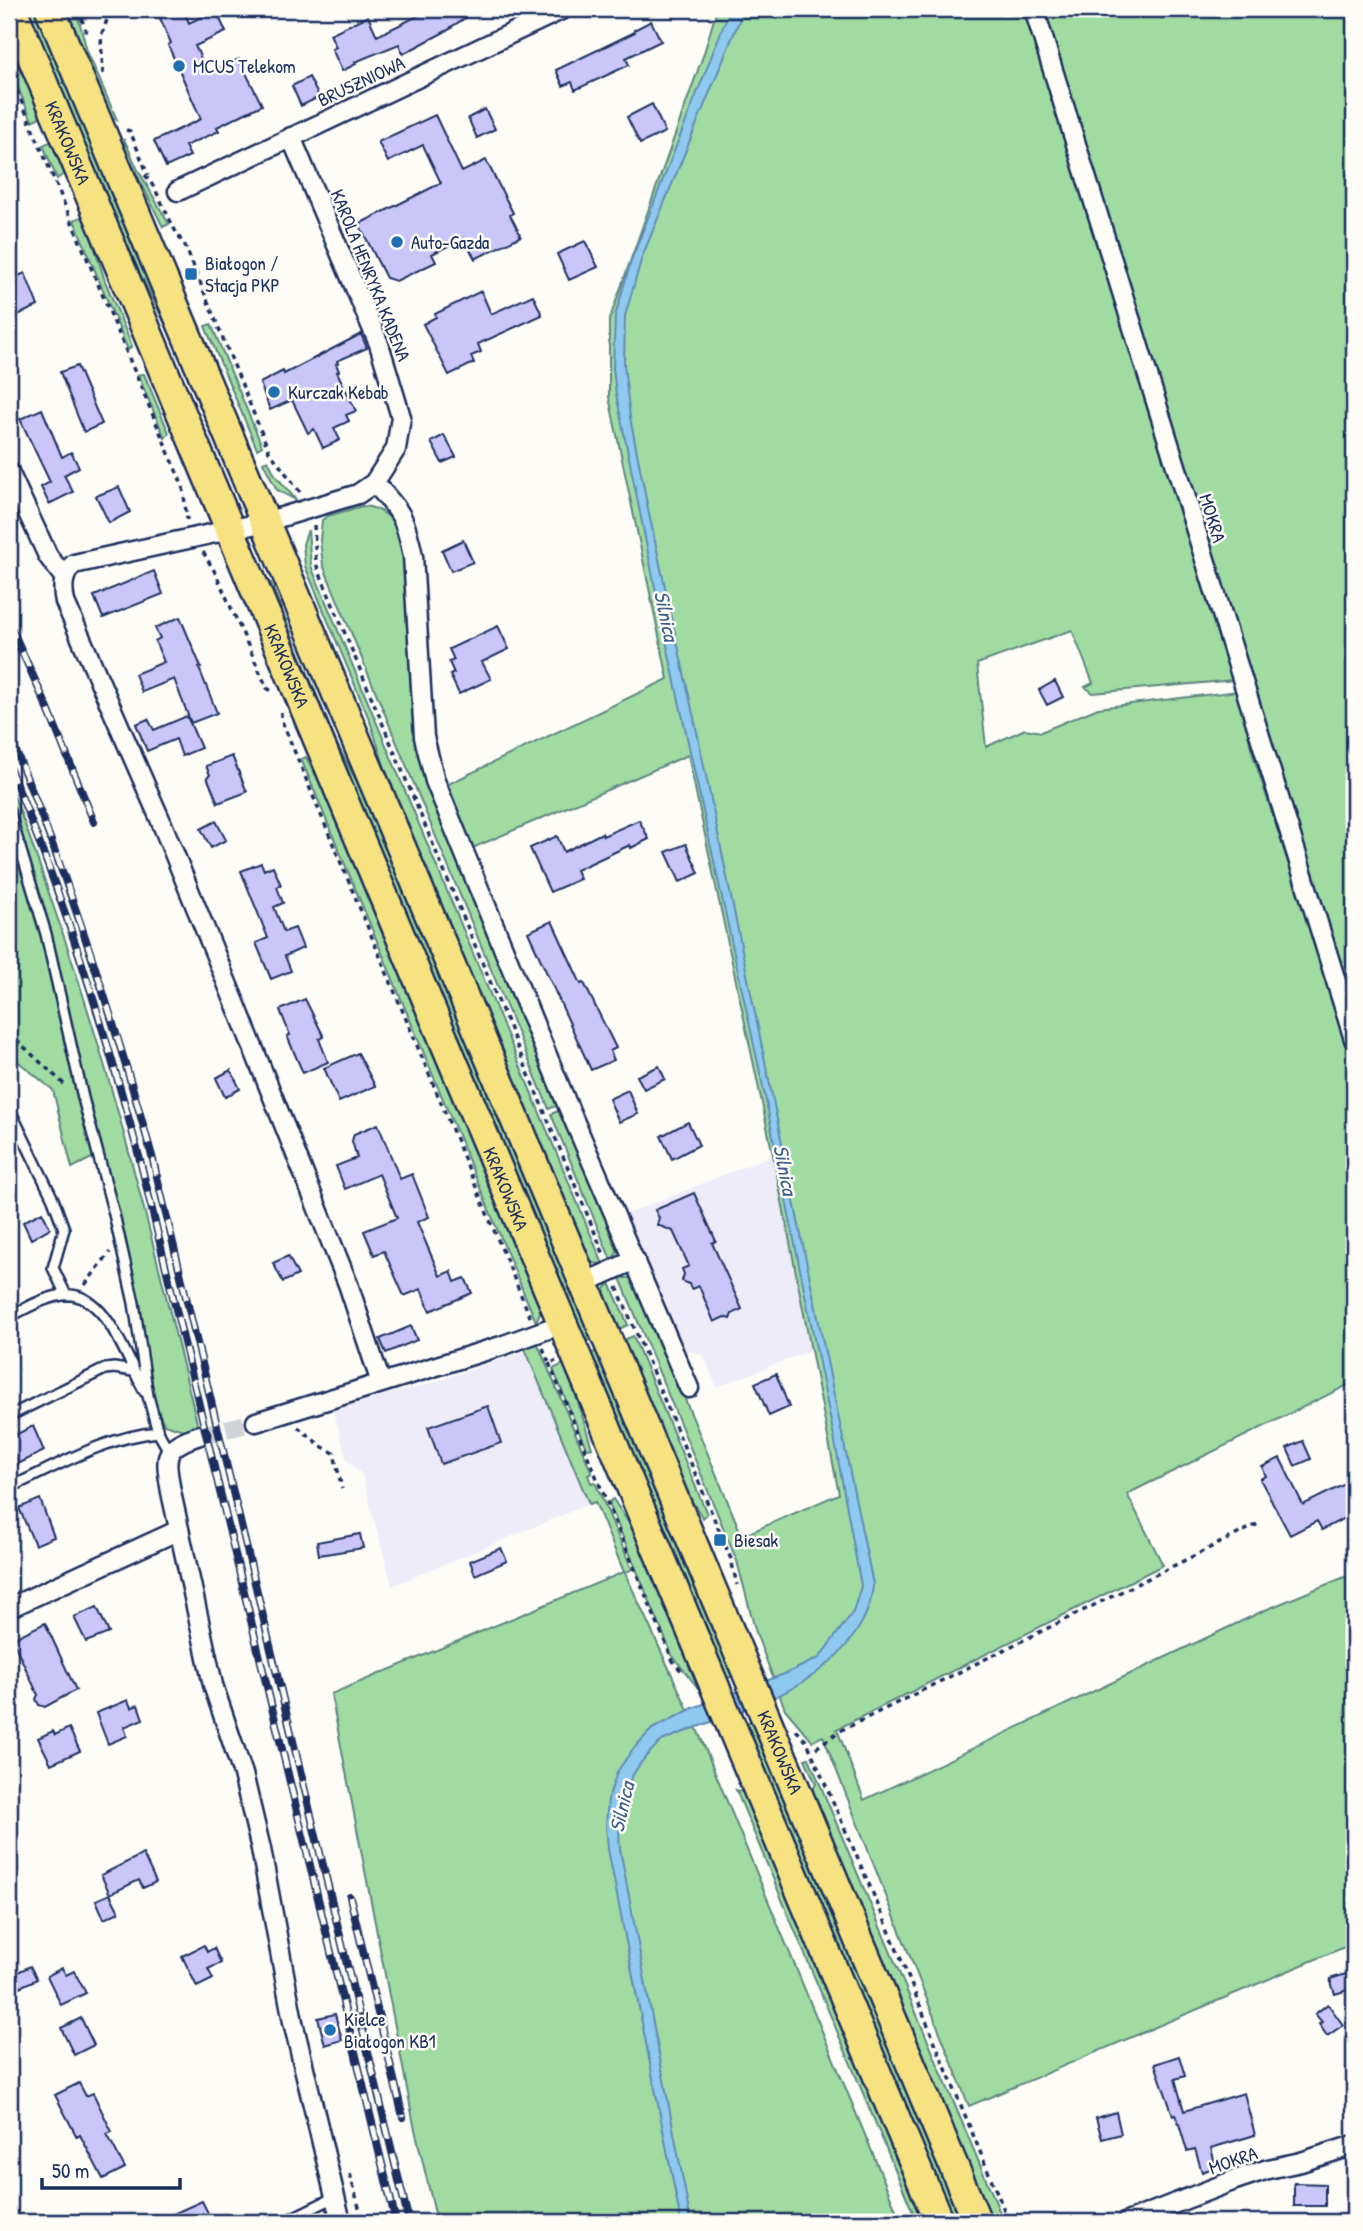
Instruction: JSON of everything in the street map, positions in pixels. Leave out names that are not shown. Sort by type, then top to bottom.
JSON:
[{"type":"main road","name":"KRAKOWSKA","points":[[12,9],[562,1324],[701,1682],[731,1730],[939,2222]]},
{"type":"main road","name":"KRAKOWSKA","points":[[50,9],[977,2222]]},
{"type":"street","name":"BRUSZNIOWA","points":[[178,191],[563,9]]},
{"type":"street","name":"MOKRA","points":[[1034,9],[1354,1039]]},
{"type":"street","name":"KAROLA HENRYKA KADENA","points":[[291,137],[379,344],[401,417],[396,449],[374,483]]},
{"type":"street","points":[[9,472],[48,556],[64,577]]},
{"type":"street","points":[[381,1383],[348,1284],[155,808],[63,592],[64,577],[74,564],[265,522],[358,494],[374,483],[399,509],[408,530],[413,556],[424,737],[435,781],[567,1104],[689,1388]]},
{"type":"street","points":[[584,1283],[635,1259]]},
{"type":"street","points":[[256,1422],[562,1324]]},
{"type":"street","points":[[200,1435],[179,1442],[169,1451],[168,1473],[209,1672],[243,1774],[261,1849],[293,2022],[341,2222]]},
{"type":"street","points":[[9,1608],[179,1530]]},
{"type":"street","name":"MOKRA","points":[[1127,2222],[1235,2180],[1354,2145]]},
{"type":"lane","points":[[9,811],[47,934],[83,1098],[120,1238],[144,1360],[148,1396],[158,1432],[169,1451]]},
{"type":"lane","points":[[9,1108],[53,1199],[64,1229],[53,1268],[66,1295]]},
{"type":"lane","points":[[9,1317],[37,1302],[78,1295],[100,1309],[148,1396]]},
{"type":"lane","points":[[9,1416],[105,1369],[133,1371]]},
{"type":"lane","points":[[9,1488],[116,1440],[136,1434],[158,1432]]},
{"type":"lane","points":[[284,2222],[335,2197]]},
{"type":"path","points":[[78,9],[85,25]]},
{"type":"path","points":[[104,76],[101,36],[110,9]]},
{"type":"path","points":[[9,72],[183,487],[187,520]]},
{"type":"path","points":[[126,130],[130,131],[148,177],[172,220],[179,239],[184,243],[269,451],[305,499]]},
{"type":"path","points":[[259,455],[269,451]]},
{"type":"path","points":[[314,523],[316,564],[606,1261]]},
{"type":"path","points":[[201,549],[216,574],[267,688],[273,692],[277,701]]},
{"type":"path","points":[[281,710],[281,719],[533,1324]]},
{"type":"path","points":[[9,1033],[83,1098]]},
{"type":"path","points":[[78,1295],[120,1238]]},
{"type":"path","points":[[614,1280],[733,1569]]},
{"type":"path","points":[[549,1363],[673,1661],[701,1682]]},
{"type":"path","points":[[287,1412],[307,1435],[334,1454],[342,1489]]},
{"type":"path","points":[[816,1748],[850,1725],[1260,1523]]},
{"type":"path","points":[[807,1742],[898,1952],[1009,2222]]},
{"type":"shaded area","points":[[773,1155],[812,1350],[717,1387],[703,1355],[680,1349],[624,1215]]},
{"type":"shaded area","points":[[526,1351],[589,1504],[392,1586],[362,1474],[347,1460],[332,1406],[419,1387]]},
{"type":"green space","points":[[25,9],[39,9],[228,461],[224,462],[169,332],[119,231]]},
{"type":"green space","points":[[63,9],[76,9],[87,51],[117,120],[110,116],[105,107]]},
{"type":"green space","points":[[717,9],[1027,9],[1234,680],[1093,693],[1085,687],[1093,683],[1072,630],[977,664],[986,747],[1025,729],[1041,732],[1098,708],[1238,691],[1253,755],[1354,1064],[1354,1382],[1127,1494],[1163,1565],[837,1729],[864,1800],[1263,1611],[1354,1573],[1354,1943],[969,2106],[823,1736],[812,1741],[785,1709],[756,1633],[737,1561],[620,1278],[630,1278],[637,1284],[742,1536],[839,1494],[773,1155],[688,755],[468,850],[442,787],[668,679],[609,397],[609,321],[704,53]]},
{"type":"green space","points":[[1043,9],[1354,9],[1354,1002],[1270,743]]},
{"type":"green space","points":[[24,66],[42,116],[32,121],[10,69]]},
{"type":"green space","points":[[124,139],[169,224],[163,227],[125,150]]},
{"type":"green space","points":[[52,141],[56,143],[68,171],[57,179],[43,145]]},
{"type":"green space","points":[[85,218],[105,281],[132,346],[128,350],[74,220]]},
{"type":"green space","points":[[211,324],[262,446],[257,449],[205,326]]},
{"type":"green space","points":[[144,374],[169,433],[165,438],[138,375]]},
{"type":"green space","points":[[268,460],[275,475],[296,500],[277,490],[263,462]]},
{"type":"green space","points":[[362,506],[377,509],[389,517],[406,541],[420,758],[563,1103],[549,1109],[323,565],[320,540],[322,520]]},
{"type":"green space","points":[[308,530],[311,566],[603,1264],[593,1263],[586,1258],[391,787],[370,721],[305,566],[303,544]]},
{"type":"green space","points":[[267,582],[271,583],[336,742],[381,828],[594,1338],[582,1343]]},
{"type":"green space","points":[[306,757],[331,804],[541,1300],[541,1310],[536,1322],[301,759]]},
{"type":"green space","points":[[9,784],[76,973],[116,1104],[200,1435],[164,1424],[156,1406],[139,1307],[21,834],[9,803]]},
{"type":"green space","points":[[9,823],[43,937],[96,1156],[72,1168],[53,1090],[9,1054]]},
{"type":"green space","points":[[565,1108],[611,1218],[607,1225],[618,1252],[611,1260],[551,1114]]},
{"type":"green space","points":[[610,1283],[628,1325],[617,1330],[604,1295]]},
{"type":"green space","points":[[633,1336],[707,1514],[703,1518],[686,1493],[621,1341]]},
{"type":"green space","points":[[537,1342],[592,1473],[588,1475],[591,1483],[595,1482],[632,1569],[625,1573],[700,1736],[901,2222],[437,2222],[414,2125],[331,1694],[624,1572],[595,1502],[589,1504],[526,1351],[525,1348]]},
{"type":"green space","points":[[599,1350],[735,1675],[724,1680],[588,1355]]},
{"type":"green space","points":[[566,1363],[592,1448],[589,1449],[586,1448],[553,1369]]},
{"type":"green space","points":[[613,1499],[638,1537],[701,1687],[698,1688],[672,1655],[610,1506]]},
{"type":"green space","points":[[754,1720],[965,2222],[950,2222],[742,1724]]},
{"type":"green space","points":[[809,1758],[1004,2222],[990,2222],[810,1794],[816,1784],[805,1759]]},
{"type":"green space","points":[[736,1790],[747,1794],[927,2222],[917,2222]]},
{"type":"water","name":"Silnica","points":[[730,9],[744,9],[642,257],[625,316],[624,365],[630,417],[649,514],[697,732],[873,1584],[869,1607],[862,1622],[849,1642],[830,1662],[786,1692],[662,1741],[640,1764],[626,1789],[620,1817],[620,1849],[691,2222],[681,2222],[608,1849],[608,1799],[617,1772],[633,1749],[652,1729],[693,1708],[787,1673],[819,1658],[853,1612],[861,1586],[834,1437],[762,1082],[663,627],[613,368],[615,316],[631,261]]},
{"type":"building","points":[[156,9],[183,9],[189,23],[216,10],[226,32],[195,46],[208,73],[239,59],[262,105],[217,127],[219,131],[185,146],[190,156],[166,167],[154,141],[201,119],[168,45],[171,43]]},
{"type":"building","points":[[432,9],[480,9],[452,28],[403,54],[399,44],[355,62],[356,64],[342,71],[332,49],[336,47],[330,34],[368,16],[377,36]]},
{"type":"building","points":[[651,21],[661,41],[626,58],[629,65],[575,90],[572,82],[563,86],[556,70],[635,32],[634,30]]},
{"type":"building","points":[[309,77],[319,97],[301,106],[292,86]]},
{"type":"building","points":[[652,104],[665,132],[640,144],[627,117]]},
{"type":"building","points":[[485,109],[495,129],[477,138],[468,118]]},
{"type":"building","points":[[435,115],[462,172],[486,160],[513,213],[510,215],[521,236],[475,259],[464,238],[432,254],[436,262],[396,281],[386,278],[359,224],[441,183],[423,145],[388,162],[378,142]]},
{"type":"building","points":[[585,241],[598,267],[569,280],[557,254]]},
{"type":"building","points":[[25,273],[38,306],[9,319],[9,280]]},
{"type":"building","points":[[481,291],[491,314],[533,295],[542,315],[478,344],[481,352],[471,356],[474,363],[449,375],[423,324],[436,317],[435,314]]},
{"type":"building","points":[[361,334],[367,348],[337,361],[336,364],[339,371],[337,372],[356,411],[346,415],[349,421],[334,428],[340,440],[323,448],[314,429],[308,433],[292,400],[270,410],[260,383],[283,371],[284,374]]},
{"type":"building","points":[[77,366],[102,424],[84,432],[60,372]]},
{"type":"building","points":[[42,409],[62,457],[71,452],[79,467],[64,475],[73,492],[49,504],[41,487],[50,482],[20,419]]},
{"type":"building","points":[[444,435],[456,457],[442,463],[431,442]]},
{"type":"building","points":[[119,487],[130,512],[109,523],[96,496]]},
{"type":"building","points":[[463,540],[473,562],[451,571],[442,550]]},
{"type":"building","points":[[154,571],[163,594],[103,618],[94,596]]},
{"type":"building","points":[[180,617],[217,713],[191,723],[174,679],[142,692],[135,674],[164,662],[155,641],[160,638],[155,628]]},
{"type":"building","points":[[498,626],[509,649],[482,662],[491,679],[459,694],[450,675],[454,673],[449,662],[454,660],[449,649]]},
{"type":"building","points":[[1055,681],[1063,697],[1047,705],[1039,690]]},
{"type":"building","points":[[187,716],[201,748],[182,756],[176,739],[147,751],[136,724],[148,719],[154,730]]},
{"type":"building","points":[[232,756],[247,792],[218,803],[207,777],[210,775],[206,766]]},
{"type":"building","points":[[639,820],[649,839],[576,870],[580,879],[550,892],[530,848],[557,836],[564,852],[602,833],[603,836]]},
{"type":"building","points":[[216,821],[226,840],[211,848],[201,829]]},
{"type":"building","points":[[686,844],[699,873],[680,882],[666,852]]},
{"type":"building","points":[[261,863],[264,870],[273,866],[281,885],[277,887],[283,903],[274,907],[284,932],[295,928],[303,948],[285,956],[291,971],[271,979],[256,943],[268,938],[241,871]]},
{"type":"building","points":[[552,921],[581,984],[584,983],[616,1048],[610,1051],[614,1060],[591,1070],[528,932]]},
{"type":"building","points":[[305,999],[324,1037],[319,1039],[328,1062],[303,1073],[287,1036],[290,1035],[280,1010]]},
{"type":"building","points":[[358,1053],[375,1086],[339,1102],[324,1068]]},
{"type":"building","points":[[659,1066],[665,1079],[644,1089],[637,1076]]},
{"type":"building","points":[[231,1070],[240,1089],[225,1097],[216,1078]]},
{"type":"building","points":[[628,1090],[638,1114],[619,1122],[609,1099]]},
{"type":"building","points":[[688,1122],[699,1145],[672,1159],[661,1136]]},
{"type":"building","points":[[378,1124],[400,1179],[412,1174],[429,1217],[417,1222],[440,1276],[451,1271],[455,1282],[465,1278],[472,1293],[430,1311],[421,1289],[404,1296],[384,1251],[374,1255],[364,1231],[397,1218],[379,1174],[345,1189],[336,1166],[357,1158],[352,1141],[354,1134]]},
{"type":"building","points":[[694,1193],[716,1241],[712,1243],[742,1309],[732,1314],[730,1319],[724,1317],[714,1322],[699,1286],[691,1289],[689,1284],[682,1281],[682,1269],[689,1266],[673,1231],[657,1225],[659,1218],[655,1210]]},
{"type":"building","points":[[42,1212],[50,1228],[31,1239],[23,1222]]},
{"type":"building","points":[[288,1256],[298,1275],[283,1282],[273,1263]]},
{"type":"building","points":[[411,1326],[417,1340],[386,1353],[380,1339]]},
{"type":"building","points":[[776,1374],[789,1407],[769,1416],[755,1383]]},
{"type":"building","points":[[488,1406],[501,1443],[441,1464],[428,1427]]},
{"type":"building","points":[[33,1426],[44,1451],[18,1464],[9,1438]]},
{"type":"building","points":[[1303,1441],[1311,1459],[1295,1466],[1287,1448]]},
{"type":"building","points":[[1280,1458],[1303,1505],[1345,1484],[1354,1502],[1354,1513],[1322,1530],[1317,1521],[1290,1535],[1260,1479],[1266,1476],[1262,1467]]},
{"type":"building","points":[[40,1499],[54,1537],[35,1545],[19,1508]]},
{"type":"building","points":[[360,1534],[363,1548],[319,1555],[317,1542]]},
{"type":"building","points":[[501,1548],[507,1561],[475,1575],[470,1561]]},
{"type":"building","points":[[97,1607],[109,1633],[86,1642],[74,1617]]},
{"type":"building","points":[[45,1623],[76,1690],[45,1707],[39,1705],[36,1699],[38,1695],[12,1639]]},
{"type":"building","points":[[128,1700],[131,1708],[138,1705],[143,1719],[124,1727],[127,1736],[108,1744],[96,1713]]},
{"type":"building","points":[[69,1728],[80,1751],[51,1764],[38,1738],[53,1731],[55,1735]]},
{"type":"building","points":[[143,1854],[156,1882],[143,1888],[139,1880],[110,1894],[101,1875]]},
{"type":"building","points":[[110,1894],[119,1912],[104,1919],[96,1900]]},
{"type":"building","points":[[204,1945],[207,1952],[214,1948],[221,1963],[208,1969],[213,1979],[197,1987],[182,1956]]},
{"type":"building","points":[[30,1966],[37,1979],[18,1988],[12,1975]]},
{"type":"building","points":[[62,1968],[66,1975],[74,1971],[86,1993],[61,2005],[47,1976]]},
{"type":"building","points":[[1349,1973],[1354,1988],[1335,1994],[1330,1979]]},
{"type":"building","points":[[1328,2004],[1343,2025],[1327,2036],[1319,2024],[1322,2022],[1315,2014]]},
{"type":"building","name":"Kielce Białogon KB1","points":[[335,2014],[342,2040],[325,2045],[318,2018]]},
{"type":"building","points":[[81,2018],[94,2045],[74,2055],[61,2028]]},
{"type":"building","points":[[1179,2056],[1185,2076],[1175,2079],[1184,2111],[1244,2093],[1255,2135],[1211,2148],[1216,2167],[1202,2172],[1195,2149],[1187,2151],[1176,2114],[1173,2115],[1155,2064]]},
{"type":"building","points":[[79,2083],[86,2096],[93,2093],[112,2132],[107,2134],[125,2168],[103,2179],[55,2095]]},
{"type":"building","points":[[1116,2112],[1121,2134],[1102,2139],[1096,2118]]},
{"type":"building","points":[[1294,2183],[1325,2184],[1325,2206],[1294,2206]]},
{"type":"building","points":[[202,2201],[208,2213],[188,2222],[155,2222]]},
{"type":"tunnel","points":[[200,1435],[256,1422]]},
{"type":"railway","points":[[9,623],[94,822]]},
{"type":"railway","points":[[9,735],[50,838],[87,943],[152,1156],[409,2222]]},
{"type":"railway","points":[[9,767],[47,863],[81,961],[140,1160],[396,2222]]},
{"type":"railway","points":[[350,1897],[403,2117]]},
{"type":"place","name":"MCUS Telekom","points":[[179,66]]},
{"type":"place","name":"Auto-Gazda","points":[[397,242]]},
{"type":"place","name":"Białogon / Stacja PKP","points":[[191,274]]},
{"type":"place","name":"Kurczak Kebab","points":[[274,392]]},
{"type":"place","name":"Biesak","points":[[720,1540]]},
{"type":"place","name":"Kielce Białogon KB1","points":[[330,2030]]}]
